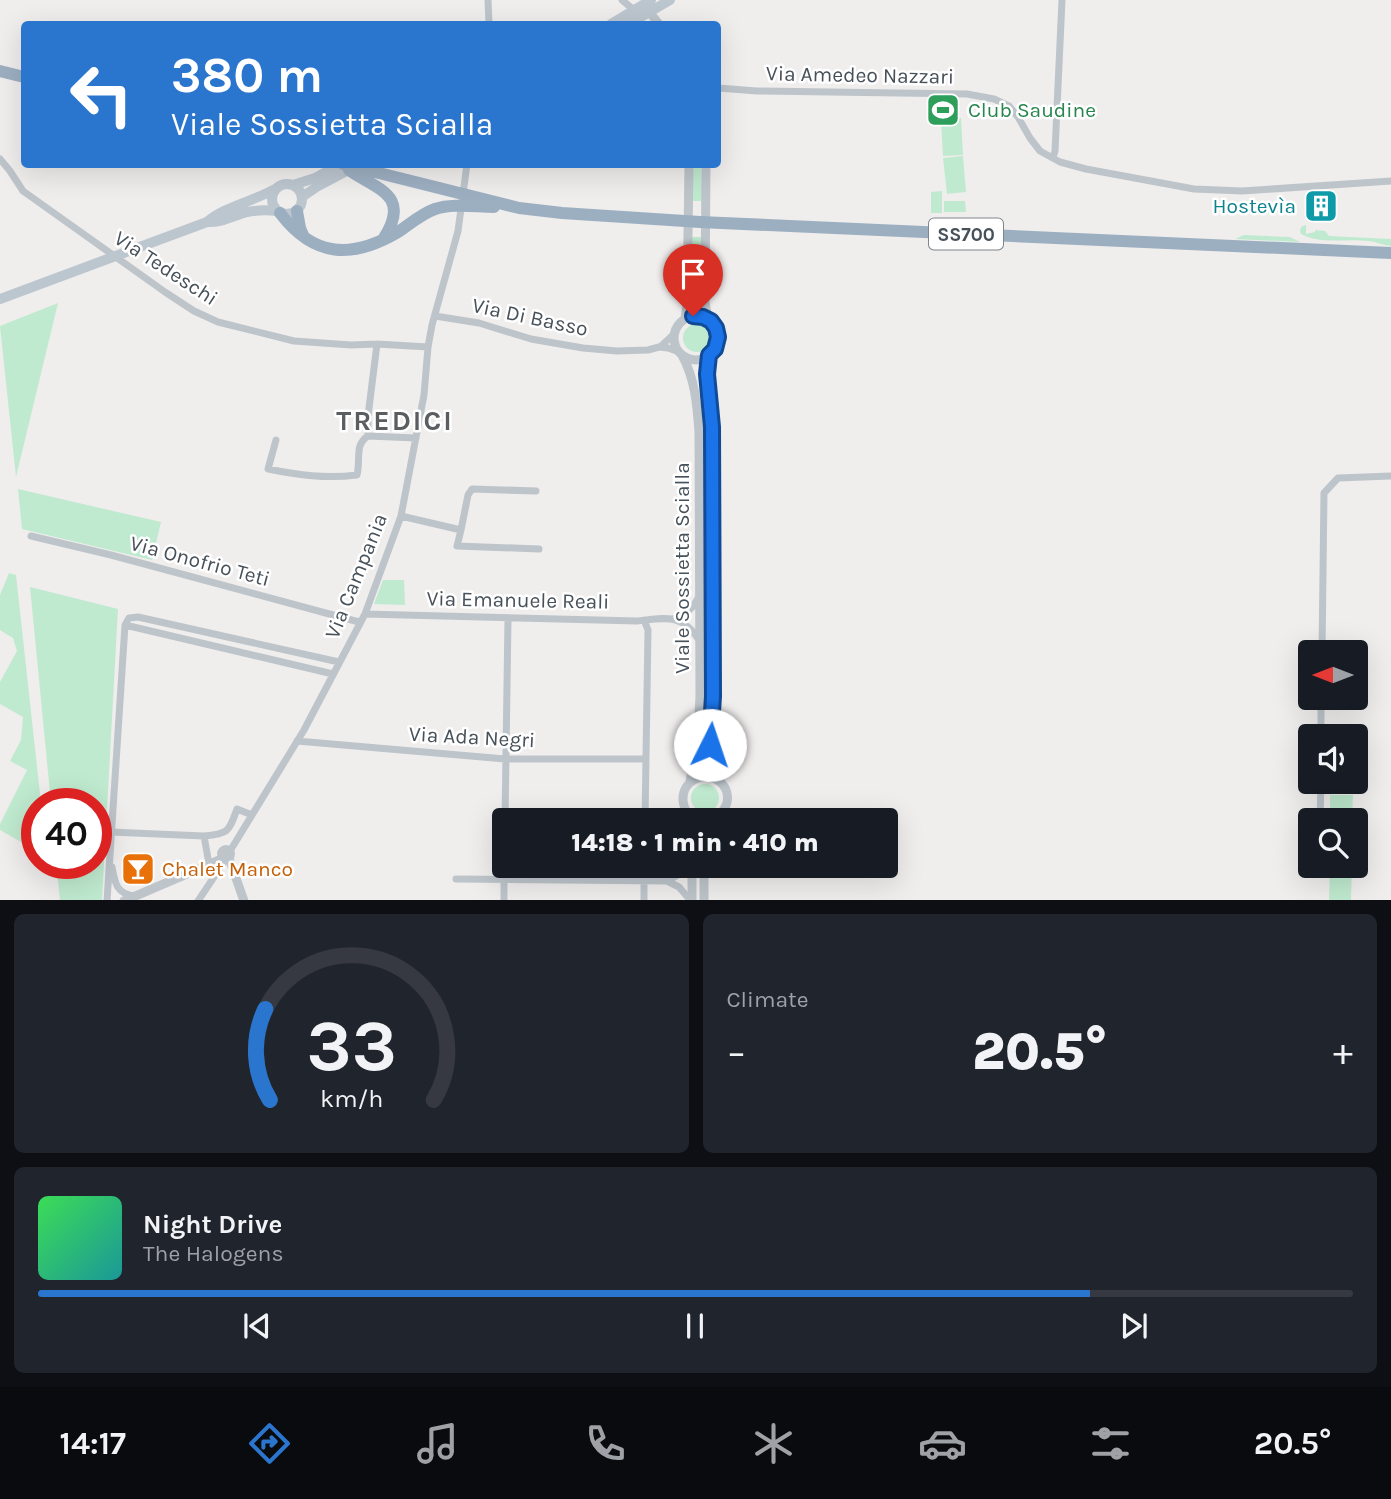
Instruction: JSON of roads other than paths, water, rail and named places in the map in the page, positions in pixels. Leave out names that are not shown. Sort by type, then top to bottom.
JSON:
[{"type":"highway","points":[[0,71],[21,76]]},
{"type":"highway","points":[[347,168],[388,193],[394,216],[383,239]]},
{"type":"highway","points":[[355,168],[478,202]]},
{"type":"highway","points":[[278,212],[305,238],[316,244],[341,250],[373,245],[435,209],[478,202]]},
{"type":"highway","name":"SS700","points":[[478,202],[562,213],[676,221],[1391,253]]},
{"type":"highway","points":[[296,212],[305,238]]},
{"type":"main road","points":[[619,21],[670,0]]},
{"type":"main road","points":[[0,299],[207,222],[214,216],[253,201],[284,184],[293,185],[315,178],[334,168]]},
{"type":"main road","points":[[302,197],[351,168]]},
{"type":"main road","points":[[207,222],[216,223],[247,212],[267,210],[289,215],[296,212],[302,197],[293,185]]},
{"type":"main road","points":[[275,189],[271,201],[278,212]]},
{"type":"street","points":[[488,0],[489,21]]},
{"type":"street","points":[[622,0],[644,12]]},
{"type":"street","points":[[1053,158],[1062,0]]},
{"type":"street","name":"Via Amedeo Nazzari","points":[[721,88],[967,94],[994,99],[1009,106],[1041,151],[1060,162],[1195,189],[1255,191],[1391,181]]},
{"type":"street","name":"Via Tedeschi","points":[[0,159],[23,191],[165,292],[194,311],[218,322],[293,341],[428,347]]},
{"type":"street","name":"Via Campania","points":[[199,900],[297,741],[340,662],[365,614],[401,516],[424,395],[428,347],[458,231],[466,168]]},
{"type":"street","points":[[659,347],[674,334],[684,319],[688,305],[689,168]]},
{"type":"street","name":"Viale Sossietta Scialla","points":[[706,168],[705,302],[707,314],[718,337],[715,349],[709,355],[707,374],[712,427],[713,696],[707,762],[711,777],[723,785],[727,797],[724,808]]},
{"type":"street","name":"Via Di Basso","points":[[435,316],[479,323],[531,339],[583,348],[617,351],[659,347],[681,353]]},
{"type":"street","points":[[684,319],[698,316],[711,321]]},
{"type":"street","name":"Viale Sossietta Scialla","points":[[674,334],[675,344],[691,375],[698,414],[699,720],[690,782],[683,795],[686,808]]},
{"type":"street","points":[[369,436],[368,416],[377,344]]},
{"type":"street","points":[[681,353],[690,359],[698,360],[709,355]]},
{"type":"street","points":[[276,440],[268,469],[304,476],[339,478],[357,475],[359,445],[369,436],[416,438]]},
{"type":"street","points":[[1322,640],[1324,493],[1338,478],[1391,476]]},
{"type":"street","points":[[537,491],[472,489],[468,495],[457,546],[539,549]]},
{"type":"street","points":[[401,516],[461,530]]},
{"type":"street","name":"Via Onofrio Teti","points":[[31,536],[359,622]]},
{"type":"street","points":[[671,619],[689,611],[699,596]]},
{"type":"street","name":"Via Emanuele Reali","points":[[365,614],[671,619]]},
{"type":"street","points":[[112,804],[125,625],[129,618],[138,617],[340,662]]},
{"type":"street","points":[[505,808],[508,618]]},
{"type":"street","points":[[671,619],[684,623],[694,631],[699,640]]},
{"type":"street","points":[[644,620],[648,629],[645,808]]},
{"type":"street","points":[[125,625],[333,674]]},
{"type":"street","name":"Via Ada Negri","points":[[297,741],[505,759],[646,760]]},
{"type":"street","points":[[690,782],[698,777],[711,777]]},
{"type":"street","points":[[112,832],[219,835],[230,828],[237,809],[252,815]]},
{"type":"street","points":[[204,836],[209,864]]},
{"type":"street","points":[[112,866],[117,887],[129,898],[227,856],[244,900]]},
{"type":"street","points":[[667,881],[673,878]]},
{"type":"street","points":[[690,878],[691,900]]},
{"type":"street","points":[[704,878],[704,900]]},
{"type":"street","points":[[107,900],[108,879]]},
{"type":"street","points":[[457,879],[667,881],[680,887],[690,900]]},
{"type":"street","points":[[504,879],[504,900]]},
{"type":"street","points":[[644,881],[644,900]]},
{"type":"place","name":"Club Saudine","points":[[943,110]]},
{"type":"place","name":"Hostevìa","points":[[1321,206]]},
{"type":"place","name":"Chalet Manco","points":[[138,869]]},
{"type":"district","name":"TREDICI","points":[[395,420]]}]
